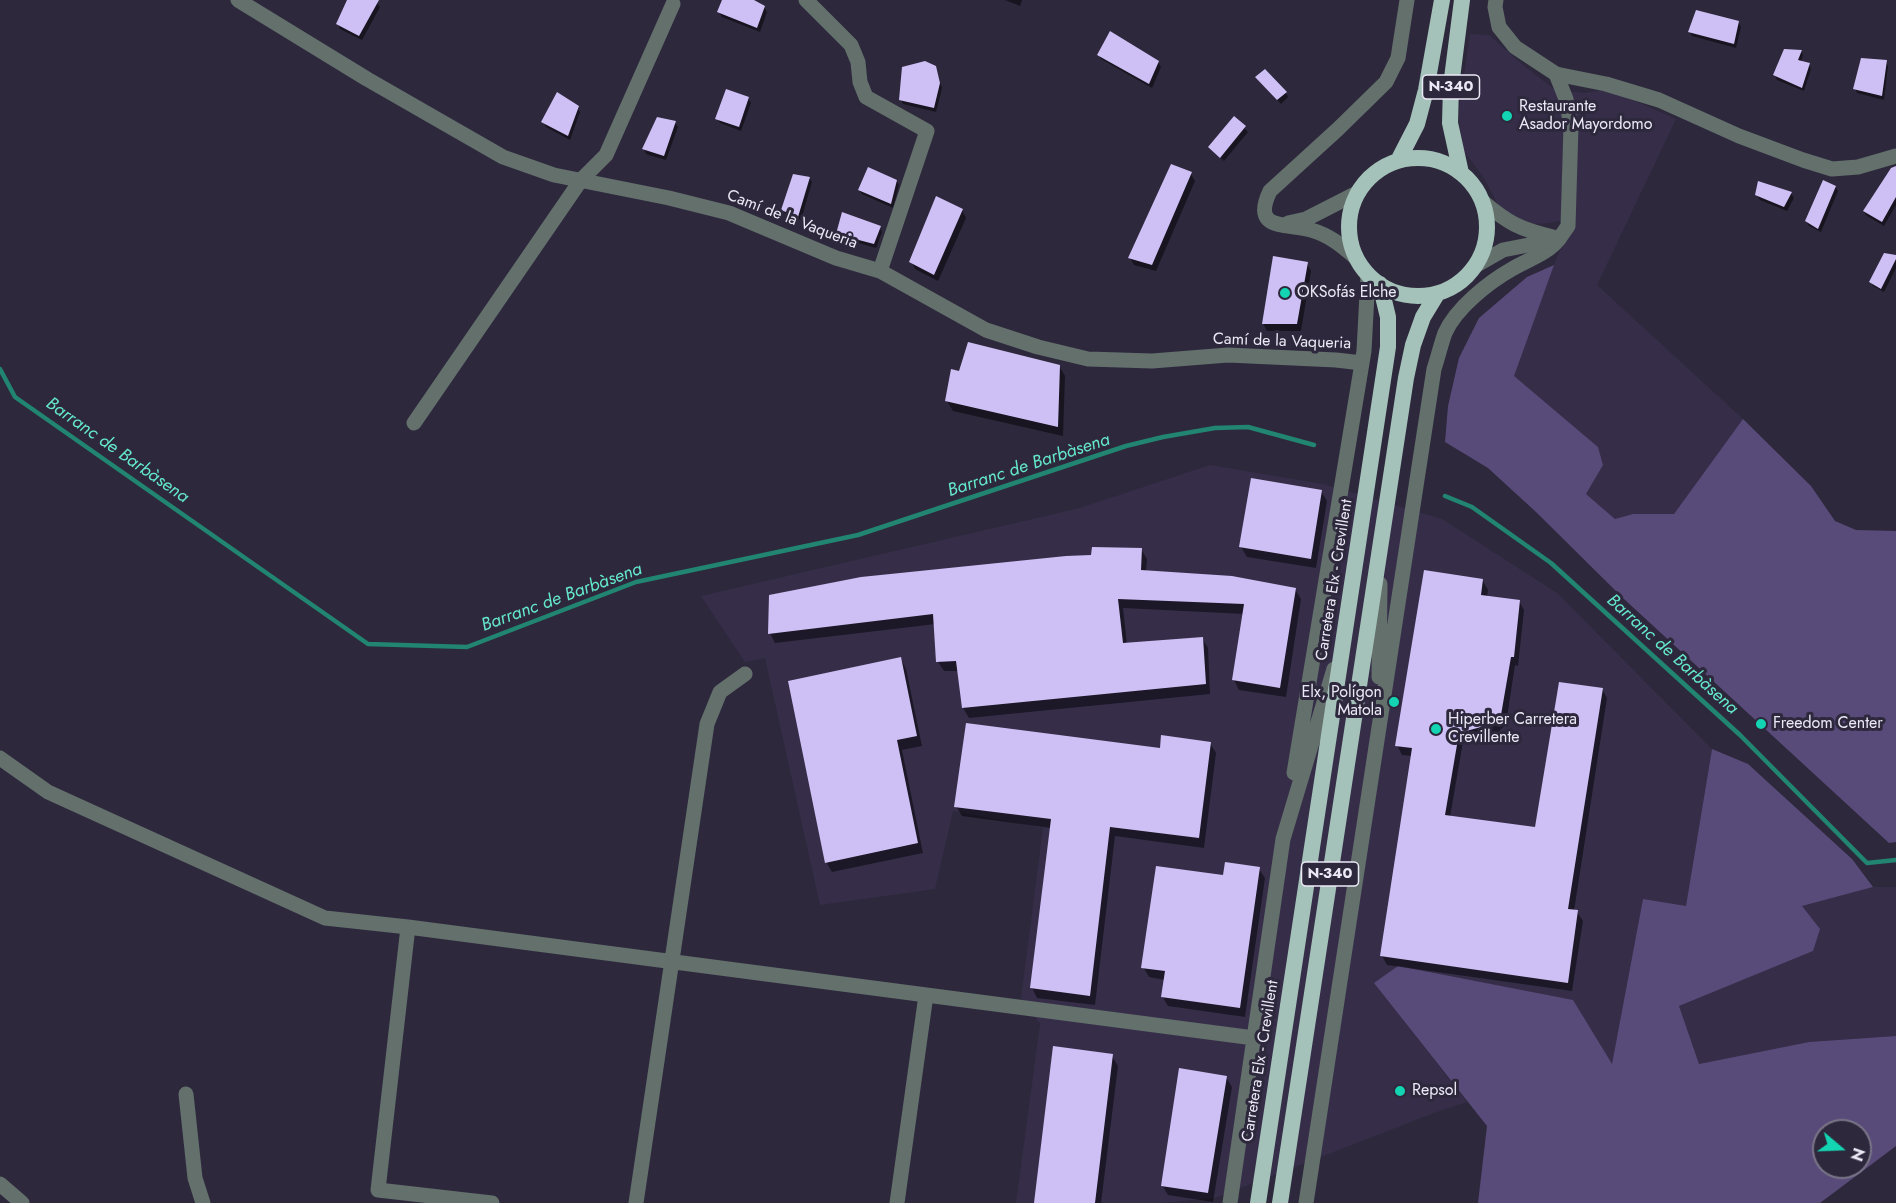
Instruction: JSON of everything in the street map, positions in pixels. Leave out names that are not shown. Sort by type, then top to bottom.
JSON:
[{"type":"highway","name":"N-340","points":[[1398,161],[1417,124],[1437,36],[1442,0]]},
{"type":"highway","name":"N-340","points":[[1461,173],[1450,123],[1451,86],[1462,0]]},
{"type":"highway","name":"N-340","points":[[1280,1203],[1406,378],[1413,345],[1423,317],[1437,294],[1458,283],[1475,266],[1484,248],[1487,219],[1482,201],[1468,178],[1449,164],[1428,158],[1406,158],[1387,165],[1362,186],[1353,202],[1348,224],[1355,257],[1374,279]]},
{"type":"highway","points":[[1374,279],[1389,290],[1415,296],[1437,294]]},
{"type":"highway","name":"Carretera Elx - Crevillent","points":[[1258,1203],[1388,347],[1388,317],[1374,279]]},
{"type":"street","name":"Camí de la Vaqueria","points":[[238,0],[503,158],[554,175],[729,213],[836,258],[880,271],[986,330],[1038,347],[1088,360],[1152,361],[1228,355],[1362,363]]},
{"type":"street","points":[[806,0],[851,45],[858,62],[860,82],[866,97],[927,131],[880,271]]},
{"type":"street","points":[[1355,257],[1336,240],[1311,230],[1272,223],[1265,216],[1264,204],[1270,190],[1386,82],[1398,58],[1407,0]]},
{"type":"street","points":[[1496,0],[1499,27],[1515,47],[1556,74],[1606,84],[1659,100],[1739,136],[1832,169],[1858,167],[1896,156]]},
{"type":"street","points":[[414,423],[580,180],[606,155],[672,4]]},
{"type":"street","points":[[1306,1203],[1434,369],[1446,331],[1461,309],[1483,289],[1510,270],[1552,248],[1568,226],[1571,126],[1566,99],[1556,74]]},
{"type":"street","points":[[1281,225],[1306,219],[1359,192]]},
{"type":"street","points":[[1482,201],[1505,220],[1528,232],[1559,238]]},
{"type":"street","points":[[1475,266],[1503,250],[1559,238]]},
{"type":"street","points":[[1230,1203],[1283,839],[1374,279]]},
{"type":"street","points":[[1378,734],[1381,544]]},
{"type":"street","points":[[1283,839],[1346,628]]},
{"type":"street","points":[[636,1203],[707,724],[720,692],[745,674]]},
{"type":"street","points":[[0,758],[48,792],[325,918],[1254,1038]]},
{"type":"street","points":[[408,927],[378,1190],[492,1203]]},
{"type":"street","points":[[897,1203],[926,995]]},
{"type":"street","points":[[186,1094],[195,1178],[203,1203]]},
{"type":"street","points":[[0,1184],[22,1203]]},
{"type":"shaded area","points":[[1470,34],[1489,35],[1554,89],[1584,93],[1608,89],[1676,119],[1597,285],[1743,419],[1674,514],[1633,514],[1615,519],[1586,494],[1603,465],[1598,447],[1513,376],[1558,254],[1573,232],[1574,218],[1522,225],[1508,217],[1464,151],[1458,116]]},
{"type":"shaded area","points":[[1554,265],[1514,376],[1598,447],[1603,465],[1586,494],[1615,519],[1633,514],[1674,514],[1743,419],[1811,486],[1835,521],[1856,530],[1896,531],[1896,842],[1889,843],[1624,599],[1488,468],[1445,442],[1448,406],[1459,358],[1479,318],[1527,277]]},
{"type":"shaded area","points":[[1210,465],[1323,484],[1442,519],[1557,593],[1712,749],[1686,907],[1643,899],[1612,1065],[1398,966],[1375,984],[1467,1102],[1215,1198],[1161,1203],[1016,1203],[1040,1024],[1021,998],[1043,828],[953,811],[935,889],[820,905],[765,658],[745,662],[701,596],[1080,508]]},
{"type":"shaded area","points":[[1712,749],[1748,764],[1852,859],[1873,887],[1802,906],[1820,929],[1813,951],[1679,1006],[1699,1064],[1809,1042],[1896,1036],[1896,1146],[1872,1164],[1872,1119],[1812,1119],[1812,1179],[1852,1179],[1820,1203],[1478,1203],[1487,1126],[1374,983],[1398,966],[1573,1000],[1612,1064],[1643,899],[1686,906]]},
{"type":"shaded area","points":[[1873,887],[1896,887],[1896,1036],[1809,1042],[1699,1064],[1679,1006],[1813,951],[1802,906]]},
{"type":"building","points":[[347,0],[379,0],[359,36],[336,24]]},
{"type":"building","points":[[722,0],[754,0],[765,6],[757,28],[717,12]]},
{"type":"building","points":[[1696,10],[1739,21],[1734,44],[1688,32]]},
{"type":"building","points":[[1110,31],[1159,61],[1149,84],[1097,55]]},
{"type":"building","points":[[1784,49],[1802,50],[1798,60],[1810,63],[1802,88],[1773,75]]},
{"type":"building","points":[[1861,58],[1887,60],[1882,96],[1853,89]]},
{"type":"building","points":[[925,61],[936,66],[940,83],[934,108],[899,100],[902,67]]},
{"type":"building","points":[[1265,69],[1287,92],[1277,100],[1255,77]]},
{"type":"building","points":[[726,89],[749,97],[739,127],[715,119]]},
{"type":"building","points":[[557,92],[579,106],[568,136],[541,122]]},
{"type":"building","points":[[1234,116],[1246,126],[1220,158],[1208,147]]},
{"type":"building","points":[[657,117],[676,121],[664,156],[642,149]]},
{"type":"building","points":[[1171,164],[1192,172],[1152,265],[1128,258]]},
{"type":"building","points":[[1896,166],[1896,197],[1882,222],[1863,211],[1891,168]]},
{"type":"building","points":[[868,167],[897,180],[891,204],[858,190]]},
{"type":"building","points":[[793,174],[810,177],[798,217],[781,210]]},
{"type":"building","points":[[1823,180],[1836,186],[1818,229],[1805,221]]},
{"type":"building","points":[[1758,181],[1792,192],[1784,207],[1755,195]]},
{"type":"building","points":[[936,196],[963,209],[934,275],[909,262]]},
{"type":"building","points":[[842,212],[881,226],[874,244],[836,234]]},
{"type":"building","points":[[1884,253],[1896,255],[1896,259],[1881,289],[1869,282]]},
{"type":"building","name":"OKSofás Elche","points":[[1273,256],[1308,262],[1297,324],[1262,324]]},
{"type":"building","points":[[968,342],[1060,365],[1058,427],[945,401],[951,369],[959,371]]},
{"type":"building","points":[[1251,478],[1322,490],[1311,559],[1239,547]]},
{"type":"building","points":[[1092,547],[1142,548],[1141,570],[1232,576],[1296,588],[1280,688],[1232,680],[1244,604],[1118,599],[1123,643],[1203,637],[1206,684],[962,708],[956,661],[936,662],[933,614],[768,634],[769,595],[861,577],[1091,555]]},
{"type":"building","name":"Hiperber Carretera Crevillente","points":[[1424,570],[1483,579],[1481,595],[1520,600],[1514,657],[1511,657],[1501,715],[1492,724],[1459,733],[1445,815],[1535,827],[1559,682],[1603,688],[1568,909],[1578,910],[1568,983],[1380,956],[1412,748],[1395,746]]},
{"type":"building","points":[[901,657],[917,736],[897,740],[918,843],[825,863],[788,681]]},
{"type":"building","points":[[966,723],[1160,748],[1161,735],[1211,742],[1199,838],[1110,827],[1090,996],[1030,988],[1051,819],[954,807]]},
{"type":"building","points":[[1225,862],[1260,867],[1240,1008],[1161,997],[1165,971],[1141,968],[1156,866],[1223,875]]},
{"type":"building","points":[[1053,1046],[1113,1054],[1095,1203],[1034,1203]]},
{"type":"building","points":[[1179,1068],[1227,1076],[1208,1193],[1161,1186]]},
{"type":"waterway","name":"Barranc de Barbàsena","points":[[0,369],[15,397],[368,644],[467,647],[636,582],[858,535],[1126,446],[1163,437],[1215,428],[1248,427],[1314,445]]},
{"type":"waterway","name":"Barranc de Barbàsena","points":[[1445,496],[1472,507],[1551,563],[1740,735],[1867,863],[1896,860]]},
{"type":"place","name":"Restaurante Asador Mayordomo","points":[[1507,116]]},
{"type":"place","name":"OKSofás Elche","points":[[1285,293]]},
{"type":"place","name":"Elx, Polígon Matola","points":[[1394,702]]},
{"type":"place","name":"Freedom Center","points":[[1761,724]]},
{"type":"place","name":"Hiperber Carretera Crevillente","points":[[1436,729]]},
{"type":"place","name":"Repsol","points":[[1400,1091]]}]
